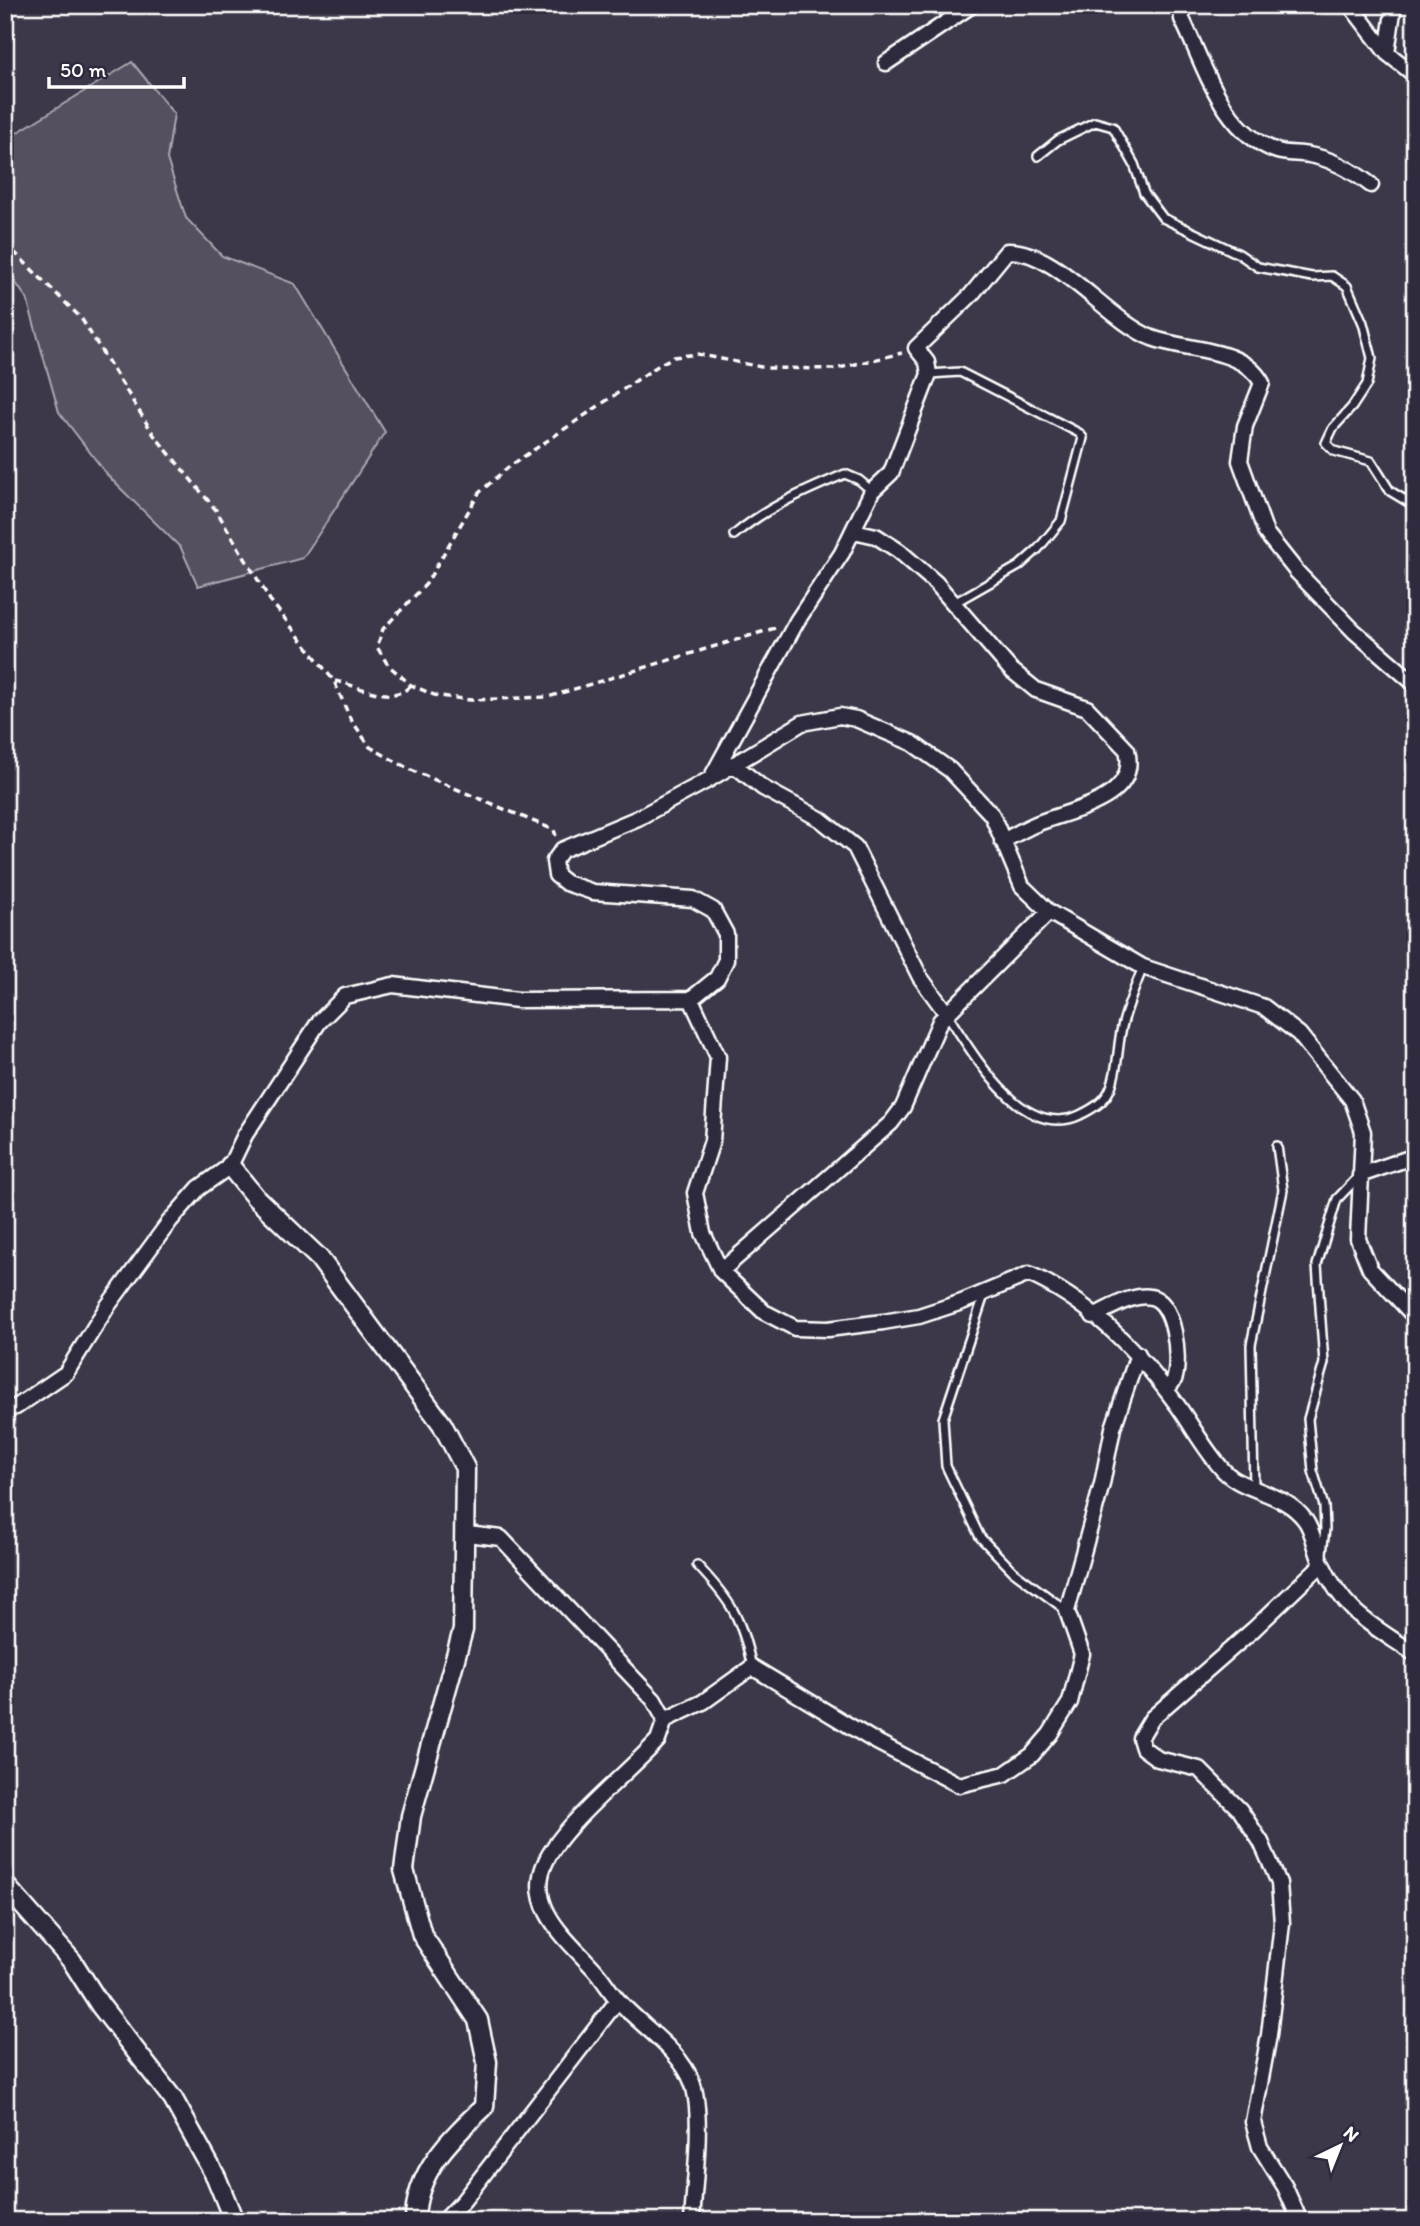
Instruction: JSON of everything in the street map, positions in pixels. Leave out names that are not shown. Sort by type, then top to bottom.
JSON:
[{"type":"street","points":[[886,63],[972,5]]},
{"type":"street","points":[[1181,5],[1182,19],[1221,106],[1247,132],[1277,151],[1313,155],[1349,168],[1371,185]]},
{"type":"street","points":[[1350,5],[1387,53],[1415,75]]},
{"type":"street","points":[[1387,53],[1394,5]]},
{"type":"street","points":[[710,779],[797,621],[854,531],[872,491],[891,473],[929,373],[927,362],[916,348],[971,295],[1007,251],[1018,251],[1039,260],[1151,337],[1240,361],[1257,373],[1262,383],[1245,426],[1240,461],[1266,533],[1297,572],[1354,631],[1415,684]]},
{"type":"street","points":[[854,531],[876,536],[899,551],[954,603],[983,641],[1010,669],[1036,690],[1087,708],[1127,750],[1129,757],[1125,778],[1115,789],[1077,810],[1038,823],[1002,841]]},
{"type":"street","points":[[5,1409],[16,1407],[66,1373],[107,1307],[170,1222],[198,1188],[230,1166],[245,1135],[319,1022],[345,996],[393,985],[518,999],[691,999],[717,978],[726,960],[726,934],[713,910],[693,899],[593,892],[566,883],[556,875],[554,861],[562,850],[638,818],[710,779],[802,723],[839,716],[856,719],[912,743],[950,770],[992,815],[1022,886],[1049,912],[1143,967],[1264,1007],[1299,1034],[1352,1100],[1363,1132],[1358,1239],[1370,1269],[1415,1317]]},
{"type":"street","points":[[733,764],[763,788],[820,819],[855,847],[920,977],[947,1014]]},
{"type":"street","points":[[721,1271],[891,1123],[903,1107],[940,1021],[1049,912]]},
{"type":"street","points":[[691,999],[718,1057],[712,1141],[695,1193],[703,1233],[721,1271],[764,1312],[795,1328],[828,1329],[919,1316],[984,1295],[1029,1274],[1051,1284],[1138,1354],[1225,1473],[1275,1496],[1301,1515],[1322,1564],[1346,1606],[1366,1624],[1415,1654]]},
{"type":"street","points":[[1360,1175],[1415,1156]]},
{"type":"street","points":[[230,1166],[256,1198],[319,1258],[442,1424],[465,1468],[467,1534],[463,1630],[411,1816],[404,1870],[422,1935],[478,2020],[487,2062],[484,2107],[449,2140],[431,2165],[419,2189],[415,2221]]},
{"type":"street","points":[[1093,1316],[1134,1299],[1150,1296],[1164,1305],[1173,1326],[1175,1377],[1166,1390]]},
{"type":"street","points":[[692,2221],[697,2110],[692,2082],[676,2057],[618,2000],[549,1918],[541,1900],[540,1885],[545,1862],[562,1837],[658,1740],[665,1720],[703,1702],[752,1667],[873,1740],[959,1785],[1005,1774],[1032,1755],[1050,1734],[1070,1702],[1082,1654],[1067,1611],[1102,1484],[1113,1428],[1138,1354]]},
{"type":"street","points":[[467,1534],[501,1538],[654,1700],[665,1720]]},
{"type":"street","points":[[1300,2221],[1285,2187],[1260,2147],[1253,2122],[1269,2035],[1282,1923],[1279,1883],[1261,1842],[1240,1810],[1199,1769],[1158,1759],[1143,1748],[1140,1738],[1152,1718],[1254,1629],[1322,1564]]},
{"type":"street","points":[[5,1885],[72,1961],[100,2005],[173,2099],[216,2177],[234,2221]]},
{"type":"street","points":[[444,2221],[463,2201],[618,2000]]},
{"type":"lane","points":[[1038,156],[1058,140],[1094,122],[1113,127],[1134,164],[1144,193],[1163,218],[1239,254],[1258,267],[1312,277],[1332,276],[1347,286],[1363,323],[1372,358],[1367,384],[1352,407],[1333,428],[1326,443],[1334,451],[1371,461],[1390,491],[1415,506]]},
{"type":"lane","points":[[929,373],[960,372],[1079,433],[1083,438],[1061,521],[1038,550],[1019,566],[954,603]]},
{"type":"lane","points":[[734,535],[752,520],[795,495],[845,474],[872,491]]},
{"type":"lane","points":[[947,1014],[979,1064],[1014,1101],[1042,1120],[1069,1120],[1100,1104],[1111,1088],[1122,1025],[1143,967]]},
{"type":"lane","points":[[1254,1487],[1251,1345],[1283,1190],[1277,1146]]},
{"type":"lane","points":[[1322,1564],[1324,1506],[1314,1471],[1308,1419],[1324,1363],[1317,1265],[1337,1199],[1360,1175]]},
{"type":"lane","points":[[984,1295],[943,1419],[946,1466],[980,1537],[1013,1572],[1067,1611]]},
{"type":"lane","points":[[697,1565],[719,1589],[743,1625],[752,1667]]},
{"type":"path","points":[[5,243],[81,318],[153,435],[216,510],[270,600],[334,681],[350,718],[370,747],[409,769],[554,830],[562,850]]},
{"type":"path","points":[[797,621],[548,697],[470,700],[435,695],[411,685],[388,665],[377,647],[383,629],[426,584],[479,492],[507,468],[662,363],[674,357],[697,354],[766,368],[835,369],[916,348]]},
{"type":"path","points":[[334,681],[392,695],[404,692],[411,685]]},
{"type":"shaded area","points":[[132,62],[174,114],[167,159],[186,218],[222,256],[295,284],[385,432],[303,558],[198,586],[181,548],[109,477],[59,412],[27,299],[5,267],[5,140]]}]
